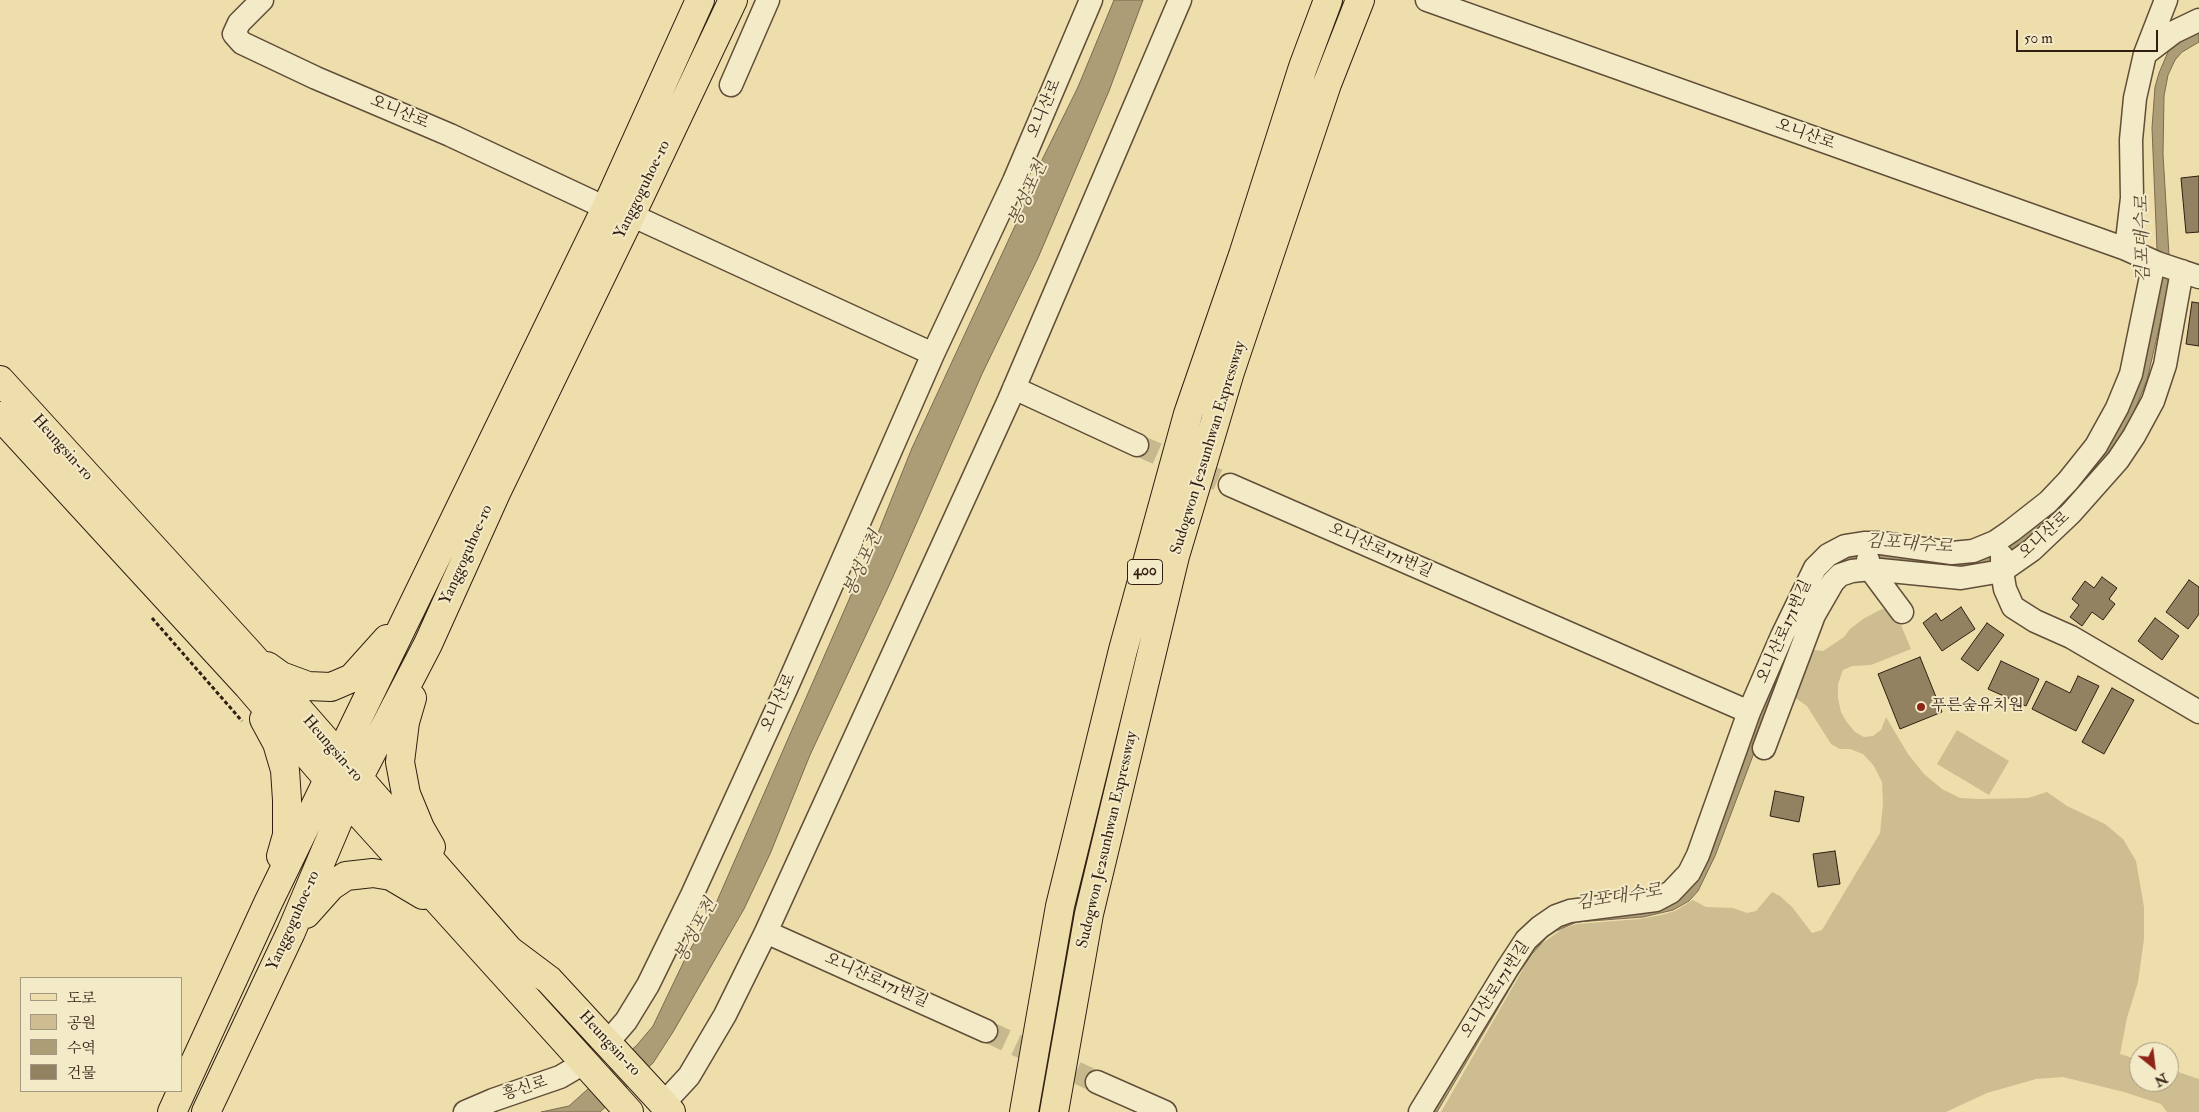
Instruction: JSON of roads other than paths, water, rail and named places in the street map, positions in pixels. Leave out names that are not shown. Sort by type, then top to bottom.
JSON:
[{"type":"main road","name":"Yanggoguhoe-ro","points":[[206,1112],[291,932],[353,789],[428,644],[496,492],[619,211],[700,0]]},
{"type":"main road","name":"Yanggoguhoe-ro","points":[[182,1090],[268,903],[415,605],[619,211],[733,0]]},
{"type":"main road","name":"Sudogwon Je2sunhwan Expressway","points":[[1024,1112],[1060,906],[1126,641],[1188,414],[1328,0]]},
{"type":"main road","name":"Sudogwon Je2sunhwan Expressway","points":[[1054,1112],[1089,914],[1175,556],[1230,372],[1340,50],[1360,0]]},
{"type":"main road","name":"Heungsin-ro","points":[[0,380],[250,654],[334,768]]},
{"type":"main road","name":"Heungsin-ro","points":[[0,416],[248,686],[334,768],[454,904],[588,1067],[630,1112]]},
{"type":"main road","points":[[250,654],[281,676],[308,686],[332,687],[352,678],[415,605]]},
{"type":"main road","points":[[428,644],[404,722],[400,762],[406,794],[454,904]]},
{"type":"main road","points":[[248,686],[277,743],[286,780],[288,800],[286,835],[268,903]]},
{"type":"main road","points":[[291,932],[331,886],[346,876],[373,873],[390,876],[454,904]]},
{"type":"main road","name":"Heungsin-ro","points":[[454,904],[509,950],[549,980],[665,1104]]},
{"type":"main road","name":"Yanggoguhoe-ro","points":[[172,1112],[181,1092]]},
{"type":"street","name":"오니산로","points":[[262,0],[239,23],[234,34],[242,43],[325,82],[450,135],[619,211],[933,354]]},
{"type":"street","points":[[731,85],[768,0]]},
{"type":"street","name":"오니산로","points":[[611,1046],[648,984],[692,896],[806,644],[933,354],[1014,181],[1092,0]]},
{"type":"street","points":[[665,1104],[689,1076],[725,1015],[766,932],[1014,388],[1180,0]]},
{"type":"street","name":"오니산로","points":[[1427,0],[2126,249],[2174,268],[2165,366],[2153,401],[2134,436],[2118,460],[2071,513],[2032,550],[2002,554]]},
{"type":"street","points":[[2126,249],[2132,198],[2131,140],[2135,98],[2145,54],[2166,0]]},
{"type":"street","points":[[2145,54],[2174,32],[2199,20]]},
{"type":"street","name":"오니산로171번길","points":[[1420,1112],[1507,969],[1526,940],[1540,927],[1556,916],[1570,911],[1656,900],[1671,892],[1681,883],[1698,855],[1749,712],[1802,592],[1815,568],[1828,555],[1845,546],[1864,544],[1881,543],[1952,553],[1973,551],[2002,554],[2068,481],[2096,446],[2117,408],[2174,268]]},
{"type":"street","points":[[1014,388],[1137,445]]},
{"type":"street","name":"오니산로171번길","points":[[1230,485],[1749,712]]},
{"type":"street","points":[[1864,544],[1870,569],[1902,612]]},
{"type":"street","points":[[1764,748],[1814,615],[1833,582],[1840,575],[1852,571],[1870,569],[1949,578],[1976,576],[2002,554]]},
{"type":"street","points":[[2002,554],[2005,589],[2013,607],[2035,622],[2071,638],[2104,656],[2199,712]]},
{"type":"street","name":"오니산로171번길","points":[[766,932],[986,1031]]},
{"type":"street","name":"흥신로","points":[[465,1112],[484,1103],[588,1067]]},
{"type":"street","points":[[1097,1082],[1165,1112]]},
{"type":"water","name":"봉성포천","points":[[1114,0],[1143,0],[1109,91],[1038,258],[982,374],[892,579],[810,755],[770,854],[744,909],[653,1063],[600,1112],[541,1112],[569,1106],[637,1045],[653,1026],[685,959],[717,901],[876,538],[912,448],[1015,226],[1041,162],[1078,87]]},
{"type":"water","points":[[2199,30],[2199,42],[2182,52],[2175,60],[2168,75],[2164,96],[2163,154],[2169,255],[2168,289],[2147,380],[2129,424],[2117,443],[2088,479],[2059,510],[2016,549],[1996,562],[1967,568],[1860,559],[1850,560],[1777,692],[1715,856],[1698,891],[1689,901],[1673,910],[1643,917],[1577,922],[1547,937],[1532,954],[1517,976],[1437,1112],[1425,1112],[1548,927],[1659,905],[1727,798],[1812,583],[1847,551],[1966,557],[2089,465],[2158,273],[2152,128],[2155,87],[2168,52],[2177,43]]},
{"type":"tunnel","points":[[1137,445],[1230,485]]},
{"type":"tunnel","points":[[986,1031],[1097,1082]]},
{"type":"place","name":"푸른숲유치원","points":[[1921,707]]},
{"type":"water label","name":"김포대수로","points":[[2144,239]]},
{"type":"water label","name":"김포대수로","points":[[1909,545]]},
{"type":"water label","name":"김포대수로","points":[[1619,898]]}]
